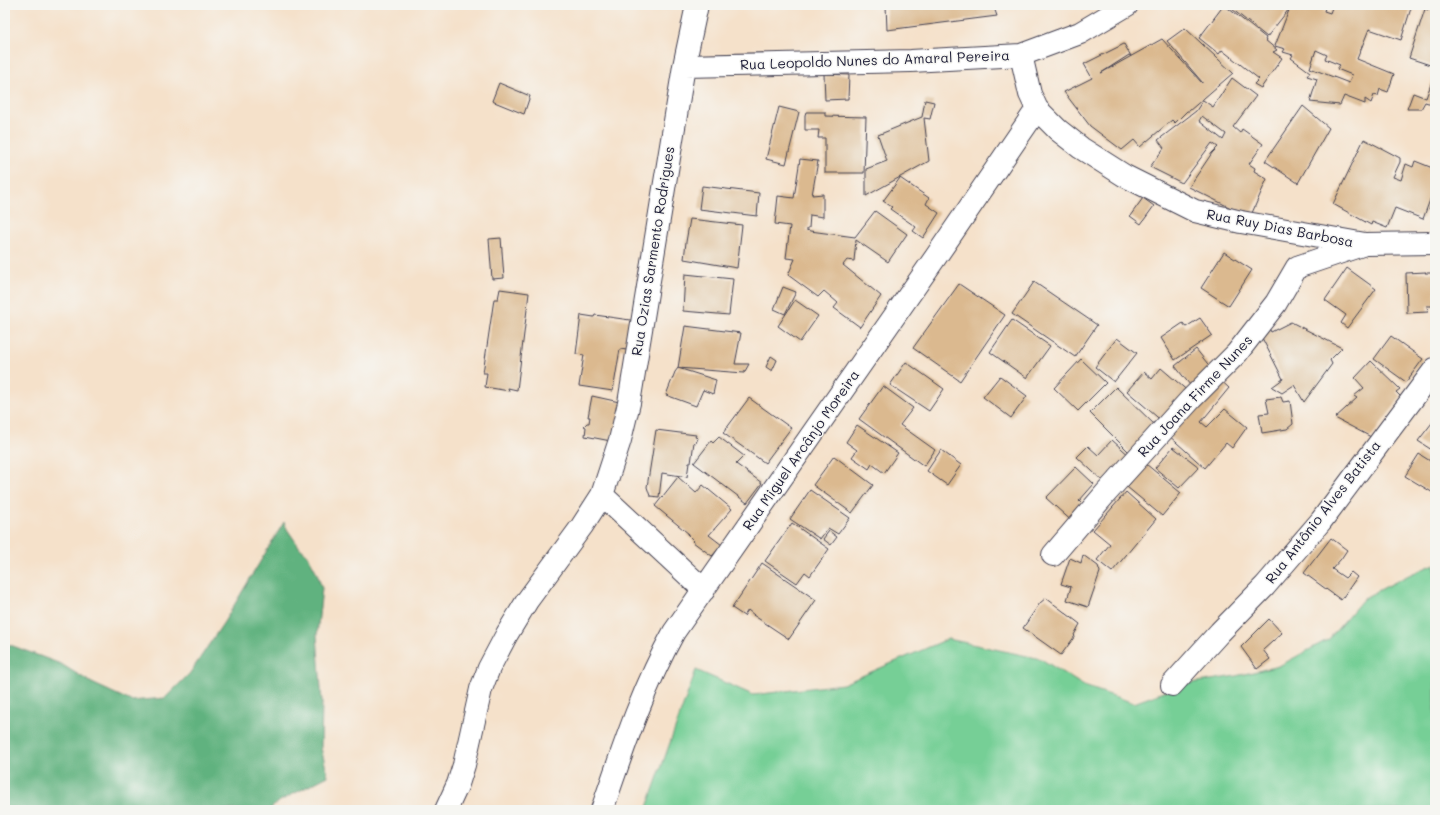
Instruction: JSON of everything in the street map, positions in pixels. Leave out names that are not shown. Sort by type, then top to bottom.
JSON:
[{"type":"street","name":"Rua Ozias Sarmento Rodrigues","points":[[602,495],[620,440],[629,403],[684,66],[697,5]]},
{"type":"street","name":"Rua Leopoldo Nunes do Amaral Pereira","points":[[684,66],[911,61],[1021,55],[1080,33],[1127,5]]},
{"type":"street","points":[[1021,55],[1030,94],[1037,109]]},
{"type":"street","name":"Rua Ruy Dias Barbosa","points":[[1037,109],[1058,130],[1094,156],[1125,176],[1195,211],[1241,222],[1365,244],[1435,243]]},
{"type":"street","name":"Rua Miguel Arcânjo Moreira","points":[[602,810],[634,720],[659,659],[686,614],[1037,109]]},
{"type":"street","name":"Rua Joana Firme Nunes","points":[[1053,555],[1191,398],[1237,353],[1276,302],[1297,267],[1365,244]]},
{"type":"street","name":"Rua Antônio Alves Batista","points":[[1172,685],[1220,632],[1265,586],[1321,521],[1435,369]]},
{"type":"street","points":[[446,810],[458,784],[464,765],[481,689],[489,668],[527,601],[582,526],[602,495],[704,590]]},
{"type":"green space","points":[[284,522],[300,548],[307,554],[316,571],[322,588],[317,635],[322,702],[321,748],[328,776],[280,801],[269,810],[5,810],[5,643],[61,664],[92,683],[131,701],[165,698],[190,673],[224,622]]},
{"type":"green space","points":[[1435,564],[1435,810],[646,810],[696,670],[753,695],[843,684],[948,639],[1041,659],[1084,686],[1134,703],[1185,684],[1236,676],[1279,666],[1329,639],[1364,598],[1411,574]]},
{"type":"building","points":[[886,5],[993,5],[997,16],[887,30]]},
{"type":"building","points":[[1224,5],[1266,38],[1265,40],[1277,50],[1273,52],[1282,58],[1261,88],[1254,84],[1259,79],[1222,50],[1219,54],[1199,38]]},
{"type":"building","points":[[1227,5],[1284,5],[1289,9],[1267,37]]},
{"type":"building","points":[[1291,5],[1326,5],[1324,11],[1330,13],[1333,5],[1412,5],[1401,40],[1369,29],[1357,59],[1394,74],[1388,92],[1380,89],[1378,96],[1374,95],[1371,103],[1365,99],[1365,104],[1344,96],[1340,105],[1310,102],[1317,79],[1307,76],[1310,72],[1291,58],[1293,55],[1283,52],[1285,49],[1275,46]],"holes":[[[1316,50],[1327,55],[1325,59],[1340,65],[1337,69],[1352,75],[1349,83],[1310,68]]]},
{"type":"building","points":[[1425,9],[1435,12],[1435,61],[1433,66],[1409,58]]},
{"type":"building","points":[[1185,28],[1233,73],[1189,111],[1187,111],[1175,123],[1172,120],[1140,147],[1134,140],[1122,150],[1090,126],[1064,92],[1092,78],[1084,64],[1124,44],[1131,56],[1129,55],[1101,73],[1162,39],[1202,83],[1167,41]]},
{"type":"building","points":[[1435,73],[1435,105],[1425,102],[1421,109],[1407,109],[1413,93],[1426,98]]},
{"type":"building","points":[[824,74],[849,75],[848,99],[825,100]]},
{"type":"building","points":[[1232,78],[1256,96],[1233,127],[1240,133],[1242,129],[1263,144],[1249,164],[1255,168],[1254,171],[1267,179],[1252,213],[1231,208],[1189,187],[1212,153],[1218,147],[1212,143],[1182,183],[1150,167],[1164,148],[1158,140],[1196,111],[1203,100],[1213,107]],"holes":[[[1202,116],[1226,134],[1223,140],[1199,121]]]},
{"type":"building","points":[[499,83],[530,96],[524,114],[492,101]]},
{"type":"building","points":[[925,100],[934,102],[930,119],[924,118],[929,161],[866,196],[866,169],[887,161],[878,135],[922,117]]},
{"type":"building","points":[[1303,106],[1329,128],[1298,183],[1265,161]]},
{"type":"building","points":[[779,107],[799,112],[786,164],[766,159]]},
{"type":"building","points":[[806,112],[825,112],[825,116],[866,117],[864,173],[825,173],[825,138],[818,138],[819,130],[805,130]]},
{"type":"building","points":[[1364,139],[1400,158],[1400,162],[1393,177],[1401,180],[1406,164],[1413,167],[1415,161],[1435,169],[1435,186],[1423,219],[1395,208],[1387,228],[1372,222],[1371,225],[1333,204]]},
{"type":"building","points":[[800,159],[818,161],[812,195],[823,194],[823,217],[810,215],[809,228],[807,228],[807,231],[855,237],[875,211],[907,234],[888,262],[856,240],[854,261],[847,260],[843,265],[881,296],[860,327],[834,308],[838,303],[824,291],[818,297],[788,275],[795,259],[786,258],[790,226],[775,224],[778,196],[794,198]]},
{"type":"building","points":[[900,178],[929,198],[926,204],[939,213],[923,238],[913,231],[916,227],[890,209],[892,207],[883,201]]},
{"type":"building","points":[[702,186],[759,193],[757,216],[699,209]]},
{"type":"building","points":[[1435,195],[1435,211],[1429,209]]},
{"type":"building","points":[[1143,198],[1154,206],[1141,224],[1130,216]]},
{"type":"building","points":[[690,219],[742,225],[737,268],[684,259]]},
{"type":"building","points":[[501,238],[504,278],[492,279],[489,239]]},
{"type":"building","points":[[1224,252],[1252,270],[1229,306],[1201,288]]},
{"type":"building","points":[[1347,268],[1376,289],[1347,328],[1341,323],[1346,315],[1325,300]]},
{"type":"building","points":[[1426,272],[1425,273],[1435,273],[1435,306],[1427,306],[1428,312],[1407,313],[1406,273]]},
{"type":"building","points":[[685,274],[733,279],[729,315],[683,311]]},
{"type":"building","points":[[1034,282],[1097,325],[1075,357],[1012,314]]},
{"type":"building","points":[[959,284],[1005,315],[960,381],[913,348]]},
{"type":"building","points":[[783,287],[796,292],[785,314],[774,309]]},
{"type":"building","points":[[500,289],[529,293],[517,390],[508,388],[509,391],[485,387],[487,373],[483,373],[494,299],[498,299]]},
{"type":"building","points":[[795,300],[818,316],[800,342],[778,326]]},
{"type":"building","points":[[581,315],[594,317],[595,315],[637,321],[633,351],[620,349],[613,391],[579,386],[584,355],[576,354]]},
{"type":"building","points":[[1200,318],[1212,335],[1175,360],[1161,338],[1183,323],[1186,327]]},
{"type":"building","points":[[1012,320],[1050,346],[1027,378],[990,352]]},
{"type":"building","points":[[1291,322],[1342,348],[1330,360],[1332,364],[1304,402],[1294,385],[1282,393],[1272,387],[1283,379],[1259,332],[1269,328],[1271,332]]},
{"type":"building","points":[[685,326],[741,333],[735,364],[749,364],[744,373],[678,368]]},
{"type":"building","points":[[1391,336],[1423,359],[1406,382],[1374,359]]},
{"type":"building","points":[[1117,338],[1137,353],[1114,382],[1095,367]]},
{"type":"building","points":[[1196,349],[1215,373],[1194,390],[1175,366]]},
{"type":"building","points":[[771,356],[777,360],[772,371],[766,367]]},
{"type":"building","points":[[1081,359],[1106,383],[1078,411],[1054,388]]},
{"type":"building","points":[[1371,361],[1400,389],[1396,392],[1401,397],[1371,437],[1335,418],[1357,398],[1354,396],[1364,388],[1355,378]]},
{"type":"building","points":[[906,362],[944,389],[929,411],[890,385]]},
{"type":"building","points":[[678,368],[716,380],[713,394],[703,390],[696,406],[666,395]]},
{"type":"building","points":[[1161,368],[1190,393],[1164,423],[1127,391],[1144,372],[1152,379]]},
{"type":"building","points":[[1000,376],[1027,396],[1011,418],[983,397]]},
{"type":"building","points":[[1216,376],[1229,388],[1201,422],[1207,427],[1225,409],[1247,427],[1232,448],[1226,443],[1205,468],[1167,434]]},
{"type":"building","points":[[883,386],[913,408],[900,425],[935,450],[924,466],[859,419]]},
{"type":"building","points":[[1116,387],[1159,429],[1133,456],[1090,413]]},
{"type":"building","points":[[592,396],[624,403],[616,442],[585,436],[586,427],[584,426],[589,423],[590,417],[588,417]]},
{"type":"building","points":[[1281,397],[1283,402],[1290,401],[1293,424],[1287,429],[1262,433],[1259,414],[1269,413],[1266,399]]},
{"type":"building","points":[[749,398],[791,428],[765,463],[723,433]]},
{"type":"building","points":[[1435,419],[1435,452],[1418,441]]},
{"type":"building","points":[[857,425],[898,453],[884,473],[872,464],[869,469],[852,457],[857,450],[846,442]]},
{"type":"building","points":[[656,430],[696,435],[695,437],[698,438],[696,443],[694,442],[687,477],[662,473],[659,497],[650,496],[647,487]]},
{"type":"building","points":[[719,437],[744,456],[736,464],[762,483],[747,503],[694,463],[711,441],[713,443]]},
{"type":"building","points":[[1112,440],[1131,457],[1106,484],[1077,457],[1088,446],[1098,455]]},
{"type":"building","points":[[1173,447],[1199,467],[1179,488],[1155,468]]},
{"type":"building","points":[[941,450],[961,465],[947,485],[927,471]]},
{"type":"building","points":[[1419,454],[1435,464],[1435,494],[1405,476]]},
{"type":"building","points":[[834,456],[873,485],[852,513],[813,485]]},
{"type":"building","points":[[1146,464],[1181,493],[1162,516],[1127,487]]},
{"type":"building","points":[[1076,467],[1094,484],[1079,501],[1088,510],[1075,524],[1046,498]]},
{"type":"building","points":[[678,477],[696,493],[703,485],[732,509],[709,535],[722,545],[712,556],[693,542],[694,541],[687,534],[689,534],[655,506]]},
{"type":"building","points":[[810,490],[850,518],[838,534],[828,528],[820,539],[790,519]]},
{"type":"building","points":[[1126,492],[1156,519],[1112,572],[1097,560],[1110,544],[1093,530]]},
{"type":"building","points":[[792,523],[829,549],[810,576],[805,572],[797,583],[765,561]]},
{"type":"building","points":[[829,531],[837,537],[831,545],[823,539]]},
{"type":"building","points":[[1331,538],[1347,550],[1332,569],[1345,578],[1351,572],[1357,577],[1341,600],[1304,573]]},
{"type":"building","points":[[1083,555],[1098,566],[1100,572],[1088,607],[1067,600],[1071,587],[1061,584],[1070,558],[1081,563]]},
{"type":"building","points":[[762,563],[816,600],[789,639],[748,610],[744,616],[732,608]]},
{"type":"building","points":[[1046,598],[1080,624],[1074,635],[1075,636],[1061,655],[1023,628],[1040,603]]},
{"type":"building","points":[[1269,619],[1282,633],[1263,650],[1270,659],[1257,669],[1241,647]]}]
